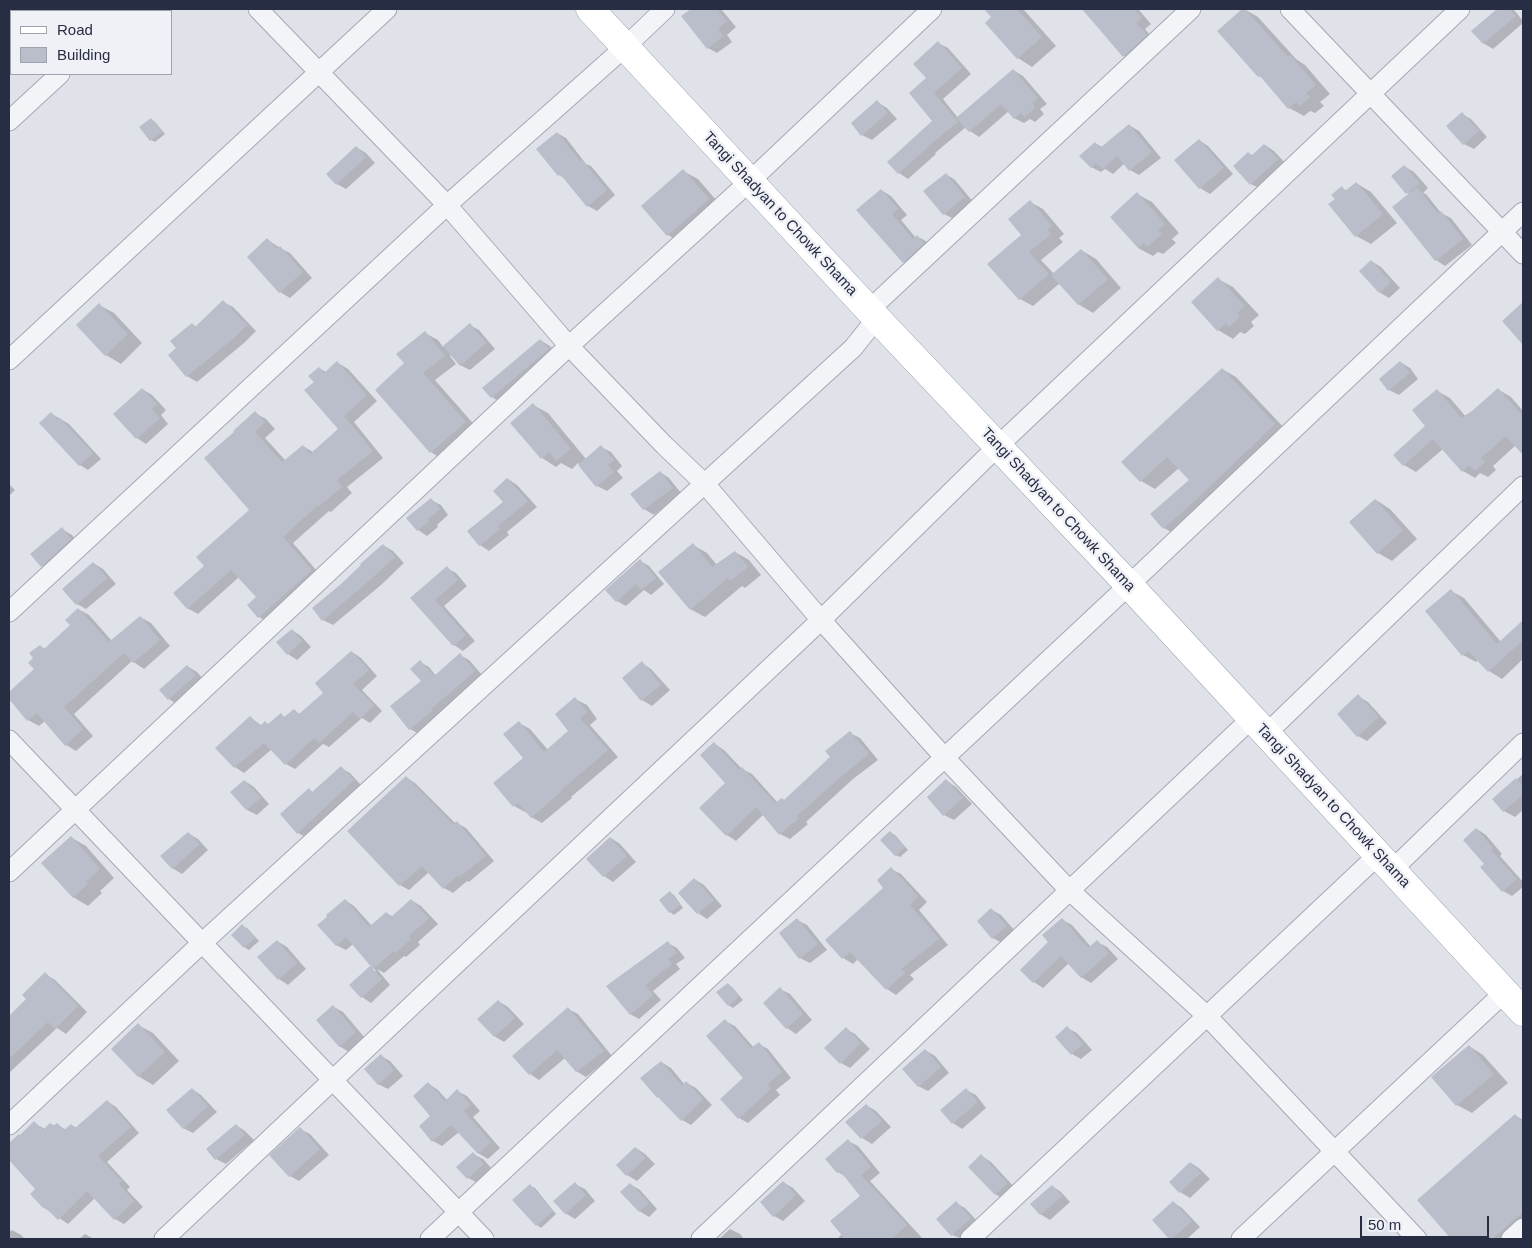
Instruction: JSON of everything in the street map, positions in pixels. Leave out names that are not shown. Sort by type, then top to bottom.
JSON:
[{"type":"main road","name":"Tangi Shadyan to Chowk Shama","points":[[590,9],[1518,1003]]},
{"type":"street","points":[[258,9],[447,205],[569,346],[664,445],[705,484],[821,620],[944,758],[1069,890],[1206,1016],[1417,1239]]},
{"type":"street","points":[[9,360],[387,9]]},
{"type":"street","points":[[9,612],[447,205],[625,47],[665,9]]},
{"type":"street","points":[[9,872],[569,346],[750,181],[932,9]]},
{"type":"street","points":[[9,1125],[202,943],[853,348],[873,314],[1190,9]]},
{"type":"street","points":[[1290,9],[1523,254]]},
{"type":"street","points":[[164,1239],[821,620],[998,446],[1460,9]]},
{"type":"street","points":[[9,120],[59,75]]},
{"type":"street","points":[[430,1239],[1129,585],[1523,212]]},
{"type":"street","points":[[701,1239],[1069,890],[1259,726],[1523,486]]},
{"type":"street","points":[[9,740],[484,1239]]},
{"type":"street","points":[[970,1239],[1206,1016],[1523,743]]},
{"type":"street","points":[[1242,1239],[1335,1152],[1518,1003]]},
{"type":"street","points":[[1511,1239],[1523,1228]]},
{"type":"building","points":[[691,9],[717,9],[727,21],[718,29],[723,36],[707,49],[681,16]]},
{"type":"building","points":[[984,9],[1017,9],[1042,37],[1017,59],[985,23],[991,17]]},
{"type":"building","points":[[1082,9],[1134,9],[1142,18],[1136,23],[1147,35],[1123,57]]},
{"type":"building","points":[[1242,9],[1245,9],[1288,57],[1290,55],[1316,85],[1306,93],[1310,97],[1300,106],[1296,102],[1288,109],[1260,76],[1258,77],[1217,31]]},
{"type":"building","points":[[1497,9],[1509,9],[1516,16],[1483,44],[1471,31]]},
{"type":"building","points":[[938,41],[962,68],[934,93],[958,122],[898,174],[887,162],[932,121],[909,93],[926,78],[913,64]]},
{"type":"building","points":[[1013,69],[1038,98],[1032,103],[1035,108],[1024,117],[1021,113],[1014,119],[1001,104],[969,132],[956,118]]},
{"type":"building","points":[[877,100],[888,113],[861,136],[851,123]]},
{"type":"building","points":[[1462,112],[1479,131],[1463,145],[1446,126]]},
{"type":"building","points":[[151,118],[162,132],[150,141],[139,127]]},
{"type":"building","points":[[1129,124],[1152,152],[1129,171],[1117,156],[1103,169],[1096,163],[1091,168],[1079,156],[1095,142],[1100,148]]},
{"type":"building","points":[[557,132],[580,161],[582,160],[607,190],[587,207],[560,174],[558,176],[536,149]]},
{"type":"building","points":[[1199,139],[1224,168],[1199,189],[1174,160]]},
{"type":"building","points":[[1264,144],[1278,159],[1250,185],[1233,166],[1248,152],[1252,155]]},
{"type":"building","points":[[356,146],[366,157],[336,185],[326,174]]},
{"type":"building","points":[[1404,165],[1420,183],[1406,194],[1391,176]]},
{"type":"building","points":[[683,169],[709,199],[667,236],[641,206]]},
{"type":"building","points":[[946,173],[965,197],[943,215],[923,191]]},
{"type":"building","points":[[1356,182],[1383,214],[1355,237],[1328,204],[1335,199],[1331,195],[1342,186],[1345,191]]},
{"type":"building","points":[[1417,187],[1438,214],[1441,211],[1463,239],[1435,261],[1392,207]]},
{"type":"building","points":[[881,189],[898,209],[892,214],[913,239],[917,235],[924,243],[903,263],[856,210]]},
{"type":"building","points":[[1137,192],[1165,224],[1158,230],[1162,234],[1147,247],[1144,243],[1138,248],[1110,217]]},
{"type":"building","points":[[1030,200],[1052,226],[1047,230],[1051,234],[1029,252],[1049,274],[1019,300],[987,264],[1021,235],[1008,219]]},
{"type":"building","points":[[267,238],[277,249],[280,246],[303,272],[279,293],[247,257]]},
{"type":"building","points":[[1081,249],[1108,279],[1078,305],[1051,275]]},
{"type":"building","points":[[1371,260],[1391,282],[1379,293],[1359,271]]},
{"type":"building","points":[[1218,277],[1245,306],[1237,313],[1240,317],[1229,327],[1226,323],[1217,331],[1191,302]]},
{"type":"building","points":[[223,300],[247,325],[186,377],[168,355],[176,348],[170,341],[192,323],[195,327]]},
{"type":"building","points":[[1523,302],[1523,345],[1502,321]]},
{"type":"building","points":[[99,303],[128,334],[105,356],[76,325]]},
{"type":"building","points":[[470,323],[486,343],[460,366],[443,346]]},
{"type":"building","points":[[425,331],[445,356],[423,373],[466,422],[430,453],[375,390],[404,363],[396,354]]},
{"type":"building","points":[[540,339],[549,349],[491,398],[482,388]]},
{"type":"building","points":[[337,361],[367,395],[344,416],[373,451],[337,480],[342,487],[318,505],[283,537],[312,570],[258,618],[247,605],[256,597],[231,570],[187,609],[173,593],[204,566],[196,557],[249,510],[204,458],[255,411],[265,422],[255,432],[282,462],[303,445],[310,454],[338,429],[304,390],[314,382],[308,376],[319,367],[324,373]]},
{"type":"building","points":[[1400,361],[1410,373],[1388,391],[1379,379]]},
{"type":"building","points":[[1222,368],[1275,424],[1163,529],[1150,514],[1189,480],[1167,457],[1140,482],[1121,462]]},
{"type":"building","points":[[142,388],[157,404],[152,409],[160,418],[136,439],[113,414]]},
{"type":"building","points":[[1498,388],[1523,416],[1523,455],[1506,436],[1481,458],[1485,462],[1475,471],[1469,465],[1462,472],[1433,439],[1403,466],[1393,455],[1425,426],[1412,410],[1437,389],[1461,418]]},
{"type":"building","points":[[533,403],[571,449],[556,461],[549,452],[541,459],[510,423]]},
{"type":"building","points":[[51,412],[58,420],[60,418],[93,453],[79,466],[39,423]]},
{"type":"building","points":[[601,445],[614,460],[608,465],[614,472],[596,487],[578,465]]},
{"type":"building","points":[[660,471],[673,488],[643,510],[630,494]]},
{"type":"building","points":[[507,478],[528,501],[498,526],[500,529],[479,546],[467,531],[503,502],[493,491]]},
{"type":"building","points":[[431,498],[440,509],[417,531],[406,518]]},
{"type":"building","points":[[1375,499],[1403,530],[1377,554],[1349,522]]},
{"type":"building","points":[[62,527],[71,539],[41,567],[30,554]]},
{"type":"building","points":[[693,543],[712,567],[735,551],[748,567],[730,581],[728,578],[690,610],[658,572]]},
{"type":"building","points":[[383,544],[395,557],[322,621],[312,608],[341,584]]},
{"type":"building","points":[[640,559],[656,578],[641,590],[636,584],[616,602],[605,590]]},
{"type":"building","points":[[93,562],[107,578],[76,605],[62,589]]},
{"type":"building","points":[[447,566],[458,580],[435,600],[466,635],[453,646],[410,598]]},
{"type":"building","points":[[1451,589],[1497,644],[1523,620],[1523,640],[1488,672],[1468,651],[1462,656],[1425,611]]},
{"type":"building","points":[[78,608],[109,642],[140,616],[160,640],[133,663],[124,653],[64,707],[83,729],[65,746],[37,713],[27,721],[9,699],[9,692],[34,669],[28,663],[33,658],[29,653],[40,645],[44,649],[70,625],[65,620]]},
{"type":"building","points":[[292,629],[302,641],[287,655],[276,642]]},
{"type":"building","points":[[351,651],[369,670],[353,684],[374,705],[360,719],[353,712],[319,743],[314,738],[285,765],[264,743],[234,768],[215,748],[250,716],[260,726],[265,721],[268,724],[281,713],[284,717],[294,709],[299,714],[323,693],[315,683]]},
{"type":"building","points":[[460,653],[475,671],[409,730],[390,706],[421,681],[410,669],[420,660],[434,676]]},
{"type":"building","points":[[642,661],[661,685],[641,701],[622,678]]},
{"type":"building","points":[[187,665],[196,675],[168,700],[159,690]]},
{"type":"building","points":[[1358,694],[1379,717],[1357,737],[1337,714]]},
{"type":"building","points":[[575,697],[587,712],[580,718],[608,750],[531,818],[518,803],[513,807],[493,783],[523,758],[503,734],[519,721],[544,752],[568,731],[555,714]]},
{"type":"building","points":[[850,731],[869,754],[797,816],[799,818],[779,835],[756,807],[726,836],[699,808],[725,783],[700,755],[714,742],[739,770],[742,767],[775,803],[782,798],[784,800],[830,757],[825,751]]},
{"type":"building","points":[[341,766],[354,780],[297,834],[280,814],[309,788],[312,792]]},
{"type":"building","points":[[406,776],[453,824],[457,821],[486,856],[459,877],[457,876],[443,889],[422,866],[399,886],[347,831]]},
{"type":"building","points":[[1516,778],[1523,786],[1523,794],[1503,812],[1492,799]]},
{"type":"building","points":[[946,779],[963,798],[943,816],[927,797]]},
{"type":"building","points":[[244,780],[261,798],[246,810],[230,792]]},
{"type":"building","points":[[1476,828],[1493,848],[1491,850],[1517,879],[1502,892],[1480,867],[1484,864],[1463,840]]},
{"type":"building","points":[[890,831],[905,847],[895,856],[880,840]]},
{"type":"building","points":[[188,832],[200,844],[172,869],[160,856]]},
{"type":"building","points":[[71,836],[100,869],[73,898],[41,863]]},
{"type":"building","points":[[610,837],[627,856],[603,877],[586,859]]},
{"type":"building","points":[[891,867],[918,896],[910,905],[939,939],[901,969],[905,973],[886,990],[850,952],[842,959],[825,940],[883,888],[877,880]]},
{"type":"building","points":[[694,878],[714,900],[697,914],[678,893]]},
{"type":"building","points":[[670,891],[680,905],[669,913],[659,900]]},
{"type":"building","points":[[345,899],[369,927],[386,912],[391,917],[411,899],[429,918],[409,936],[411,939],[396,953],[394,951],[373,969],[346,937],[336,946],[317,925]]},
{"type":"building","points":[[991,908],[1007,926],[992,939],[977,921]]},
{"type":"building","points":[[797,918],[818,944],[799,959],[779,933]]},
{"type":"building","points":[[1062,918],[1088,948],[1097,940],[1109,953],[1081,978],[1061,956],[1033,983],[1020,970],[1048,942],[1042,935]]},
{"type":"building","points":[[242,924],[255,938],[244,948],[231,935]]},
{"type":"building","points":[[277,940],[297,963],[278,980],[257,957]]},
{"type":"building","points":[[668,941],[677,953],[668,959],[672,964],[645,985],[653,995],[630,1015],[606,986]]},
{"type":"building","points":[[370,966],[382,979],[361,998],[349,985]]},
{"type":"building","points":[[45,972],[78,1006],[55,1029],[48,1022],[9,1059],[9,1016],[26,999],[22,995]]},
{"type":"building","points":[[728,983],[739,997],[728,1006],[716,992]]},
{"type":"building","points":[[780,987],[803,1014],[786,1029],[763,1003]]},
{"type":"building","points":[[498,1000],[515,1018],[494,1037],[477,1019]]},
{"type":"building","points":[[333,1005],[356,1032],[339,1047],[316,1020]]},
{"type":"building","points":[[568,1007],[604,1051],[576,1072],[557,1050],[529,1075],[512,1056]]},
{"type":"building","points":[[725,1019],[751,1048],[759,1042],[782,1072],[768,1084],[771,1089],[738,1119],[720,1099],[743,1078],[706,1036]]},
{"type":"building","points":[[138,1023],[165,1052],[138,1077],[111,1049]]},
{"type":"building","points":[[1067,1026],[1083,1044],[1071,1055],[1055,1037]]},
{"type":"building","points":[[846,1027],[861,1043],[840,1064],[824,1048]]},
{"type":"building","points":[[1469,1045],[1494,1074],[1456,1106],[1431,1077]]},
{"type":"building","points":[[925,1049],[941,1067],[918,1087],[902,1069]]},
{"type":"building","points":[[381,1054],[394,1070],[378,1085],[364,1069]]},
{"type":"building","points":[[661,1061],[682,1086],[686,1081],[703,1099],[681,1121],[640,1078]]},
{"type":"building","points":[[428,1082],[445,1101],[457,1089],[471,1105],[464,1111],[491,1142],[478,1154],[451,1125],[432,1142],[419,1126],[430,1116],[413,1096]]},
{"type":"building","points":[[192,1088],[208,1106],[183,1129],[166,1110]]},
{"type":"building","points":[[966,1088],[978,1102],[952,1124],[940,1110]]},
{"type":"building","points":[[107,1100],[131,1127],[98,1156],[122,1181],[119,1184],[134,1201],[114,1220],[87,1191],[58,1220],[30,1194],[35,1189],[9,1160],[9,1143],[34,1121],[43,1130],[50,1123],[53,1126],[57,1123],[64,1130],[71,1124],[75,1128]]},
{"type":"building","points":[[866,1104],[882,1121],[861,1139],[845,1122]]},
{"type":"building","points":[[1515,1114],[1523,1123],[1523,1212],[1492,1239],[1451,1239],[1417,1200]]},
{"type":"building","points":[[236,1124],[245,1135],[215,1160],[206,1149]]},
{"type":"building","points":[[300,1127],[320,1149],[289,1177],[269,1155]]},
{"type":"building","points":[[848,1139],[871,1167],[861,1175],[907,1225],[892,1239],[845,1239],[830,1221],[860,1196],[840,1171],[837,1173],[825,1159]]},
{"type":"building","points":[[635,1147],[646,1158],[626,1176],[616,1165]]},
{"type":"building","points":[[473,1152],[484,1164],[467,1179],[456,1167]]},
{"type":"building","points":[[981,1154],[1007,1183],[995,1195],[968,1167]]},
{"type":"building","points":[[1190,1162],[1201,1173],[1179,1193],[1169,1182]]},
{"type":"building","points":[[783,1181],[796,1195],[773,1217],[760,1202]]},
{"type":"building","points":[[575,1182],[586,1195],[565,1214],[553,1201]]},
{"type":"building","points":[[630,1183],[649,1203],[639,1212],[620,1192]]},
{"type":"building","points":[[530,1184],[553,1211],[536,1226],[512,1200]]},
{"type":"building","points":[[1052,1185],[1062,1196],[1040,1215],[1030,1204]]},
{"type":"building","points":[[956,1201],[971,1218],[951,1236],[936,1219]]},
{"type":"building","points":[[1173,1201],[1192,1221],[1172,1239],[1169,1239],[1152,1220]]}]
